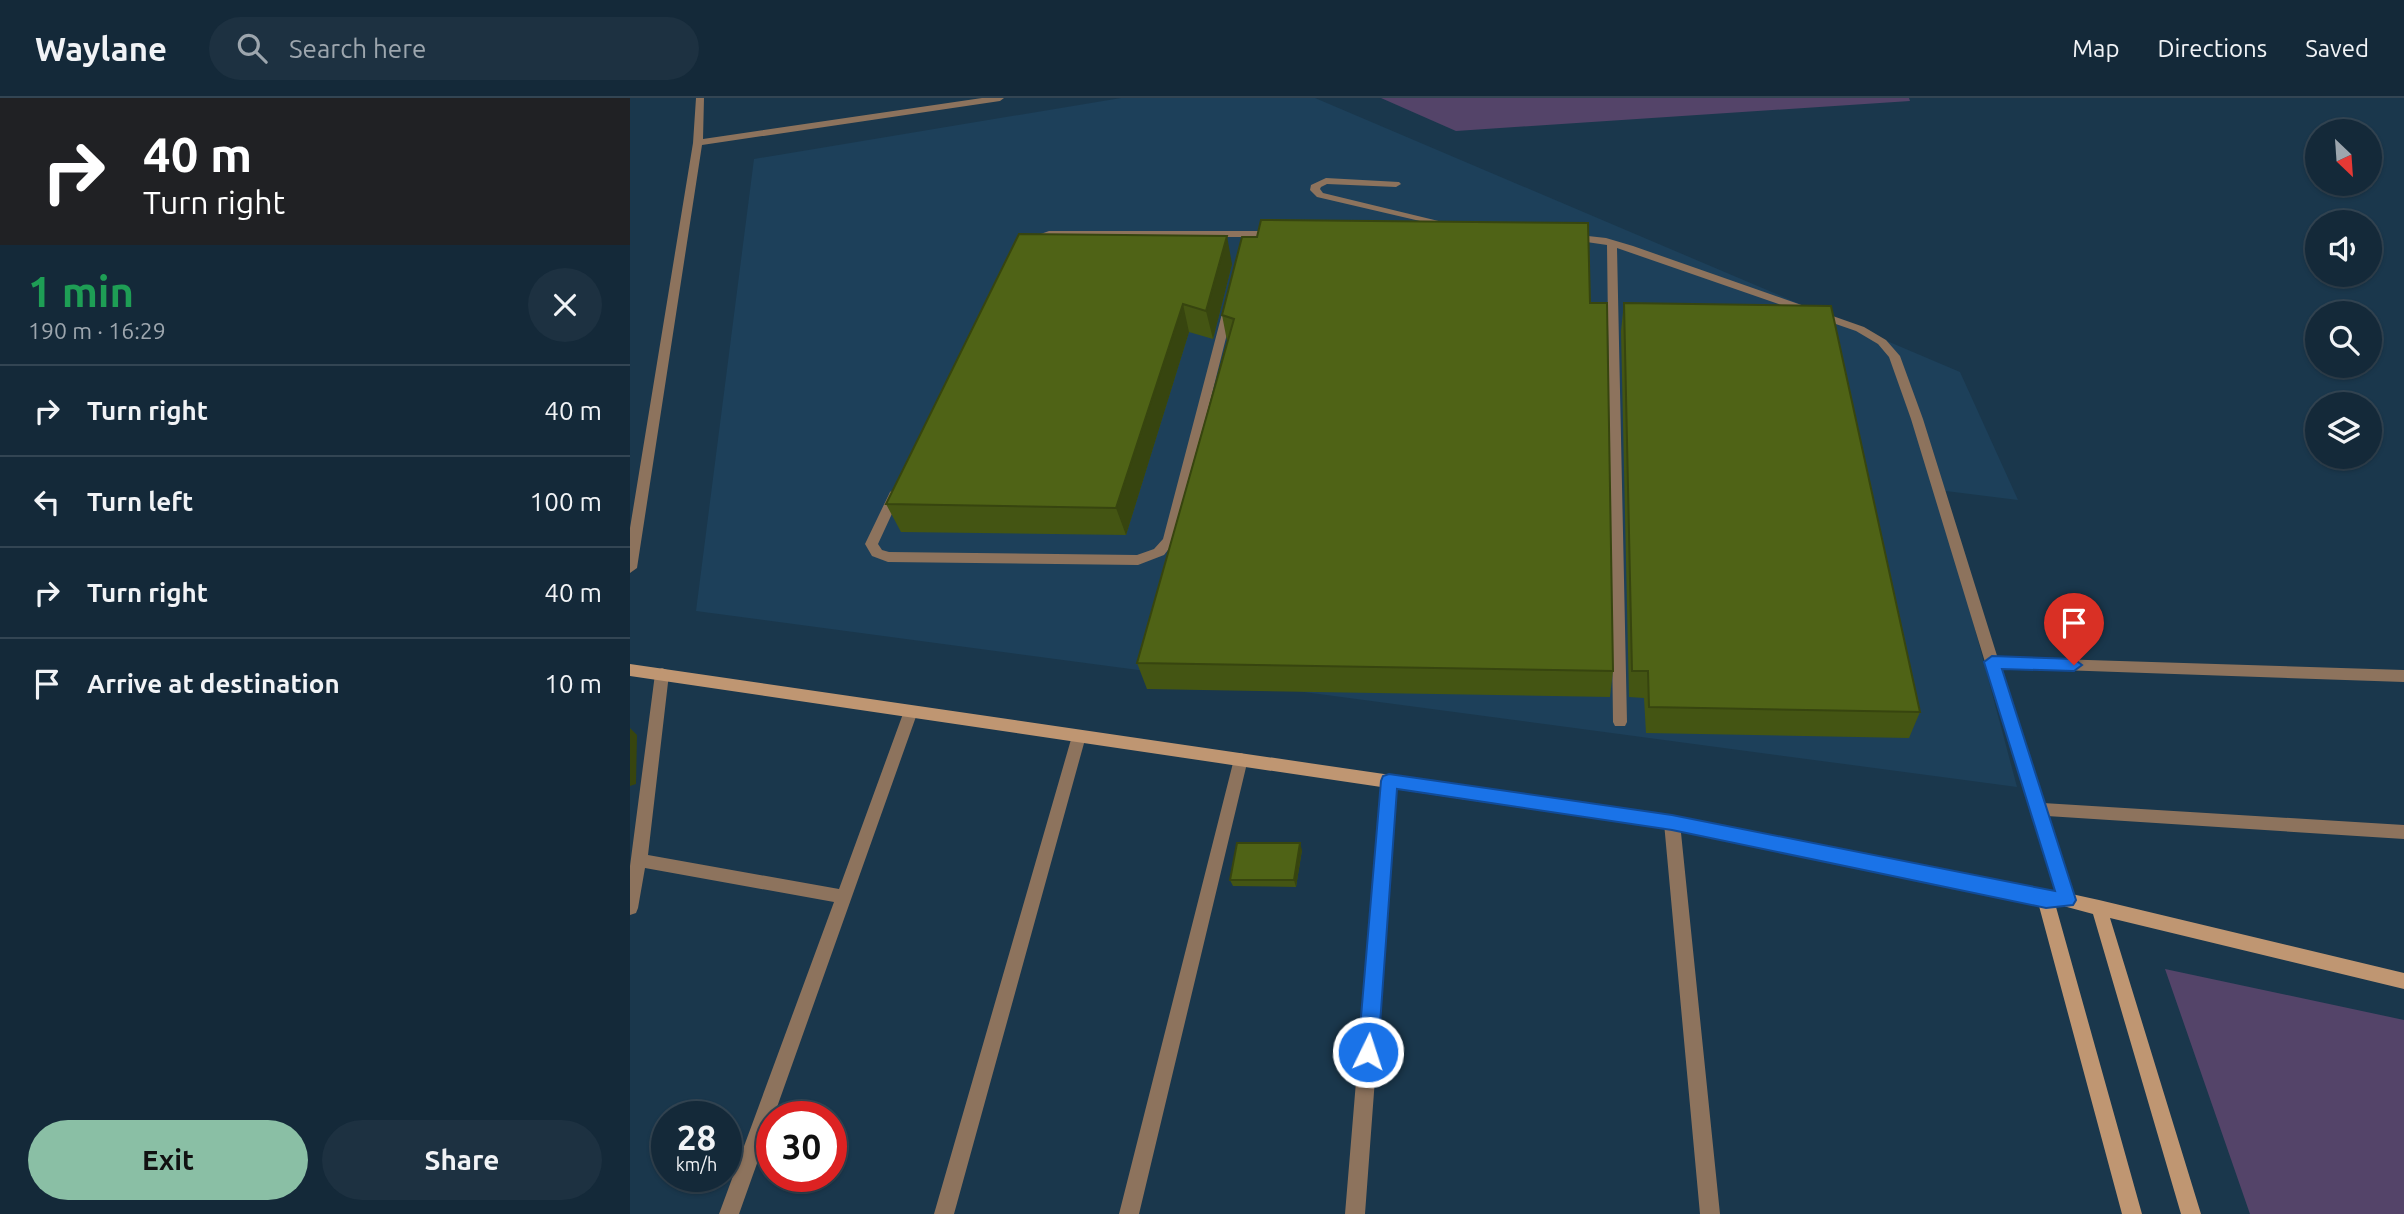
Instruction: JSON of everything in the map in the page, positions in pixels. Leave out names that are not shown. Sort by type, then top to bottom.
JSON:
[{"type":"street","points":[[630,568],[698,143],[701,98]]},
{"type":"street","points":[[698,143],[1000,98]]},
{"type":"street","points":[[1396,184],[1326,181],[1316,185],[1315,190],[1320,195],[1462,231],[1435,234]]},
{"type":"street","points":[[1024,243],[1049,234],[1288,234]]},
{"type":"street","points":[[1244,248],[1248,234]]},
{"type":"street","points":[[1552,236],[1612,244],[1860,328],[1882,342],[1894,356],[1917,419],[2067,900]]},
{"type":"street","points":[[1612,244],[1620,722]]},
{"type":"street","points":[[903,477],[871,544],[877,553],[888,556],[1138,560],[1159,552],[1169,541],[1230,301]]},
{"type":"street","points":[[1992,662],[2404,676]]},
{"type":"street","points":[[630,670],[1672,823],[2046,900],[2067,900],[2404,981]]},
{"type":"street","points":[[630,908],[639,860],[662,674]]},
{"type":"street","points":[[729,1214],[911,711]]},
{"type":"street","points":[[944,1214],[1079,736]]},
{"type":"street","points":[[1129,1214],[1241,759]]},
{"type":"street","points":[[1355,1214],[1389,781]]},
{"type":"street","points":[[2037,809],[2404,832]]},
{"type":"street","points":[[1672,823],[1710,1214]]},
{"type":"street","points":[[639,860],[844,897]]},
{"type":"street","points":[[2046,900],[2132,1214]]},
{"type":"street","points":[[2099,907],[2191,1214]]},
{"type":"shaded area","points":[[1121,98],[1315,98],[1960,372],[2018,500],[1938,490],[2017,787],[696,611],[754,159]]},
{"type":"shaded area","points":[[1381,98],[1909,98],[1910,101],[1456,131]]},
{"type":"shaded area","points":[[2165,969],[2404,1020],[2404,1214],[2250,1214]]},
{"type":"building","points":[[1261,220],[1588,223],[1590,303],[1607,303],[1613,671],[1137,663],[1234,319],[1222,315],[1242,237],[1257,237]]},
{"type":"building","points":[[1019,234],[1227,236],[1206,311],[1183,304],[1116,508],[886,504]]},
{"type":"building","points":[[1624,303],[1831,306],[1920,712],[1649,707],[1648,671],[1632,671]]},
{"type":"building","points":[[1237,843],[1300,843],[1294,880],[1230,880]]},
{"type":"route","points":[[1368,1052],[1389,781],[1672,823],[2046,900],[2067,900],[1992,662],[2074,665]]}]
